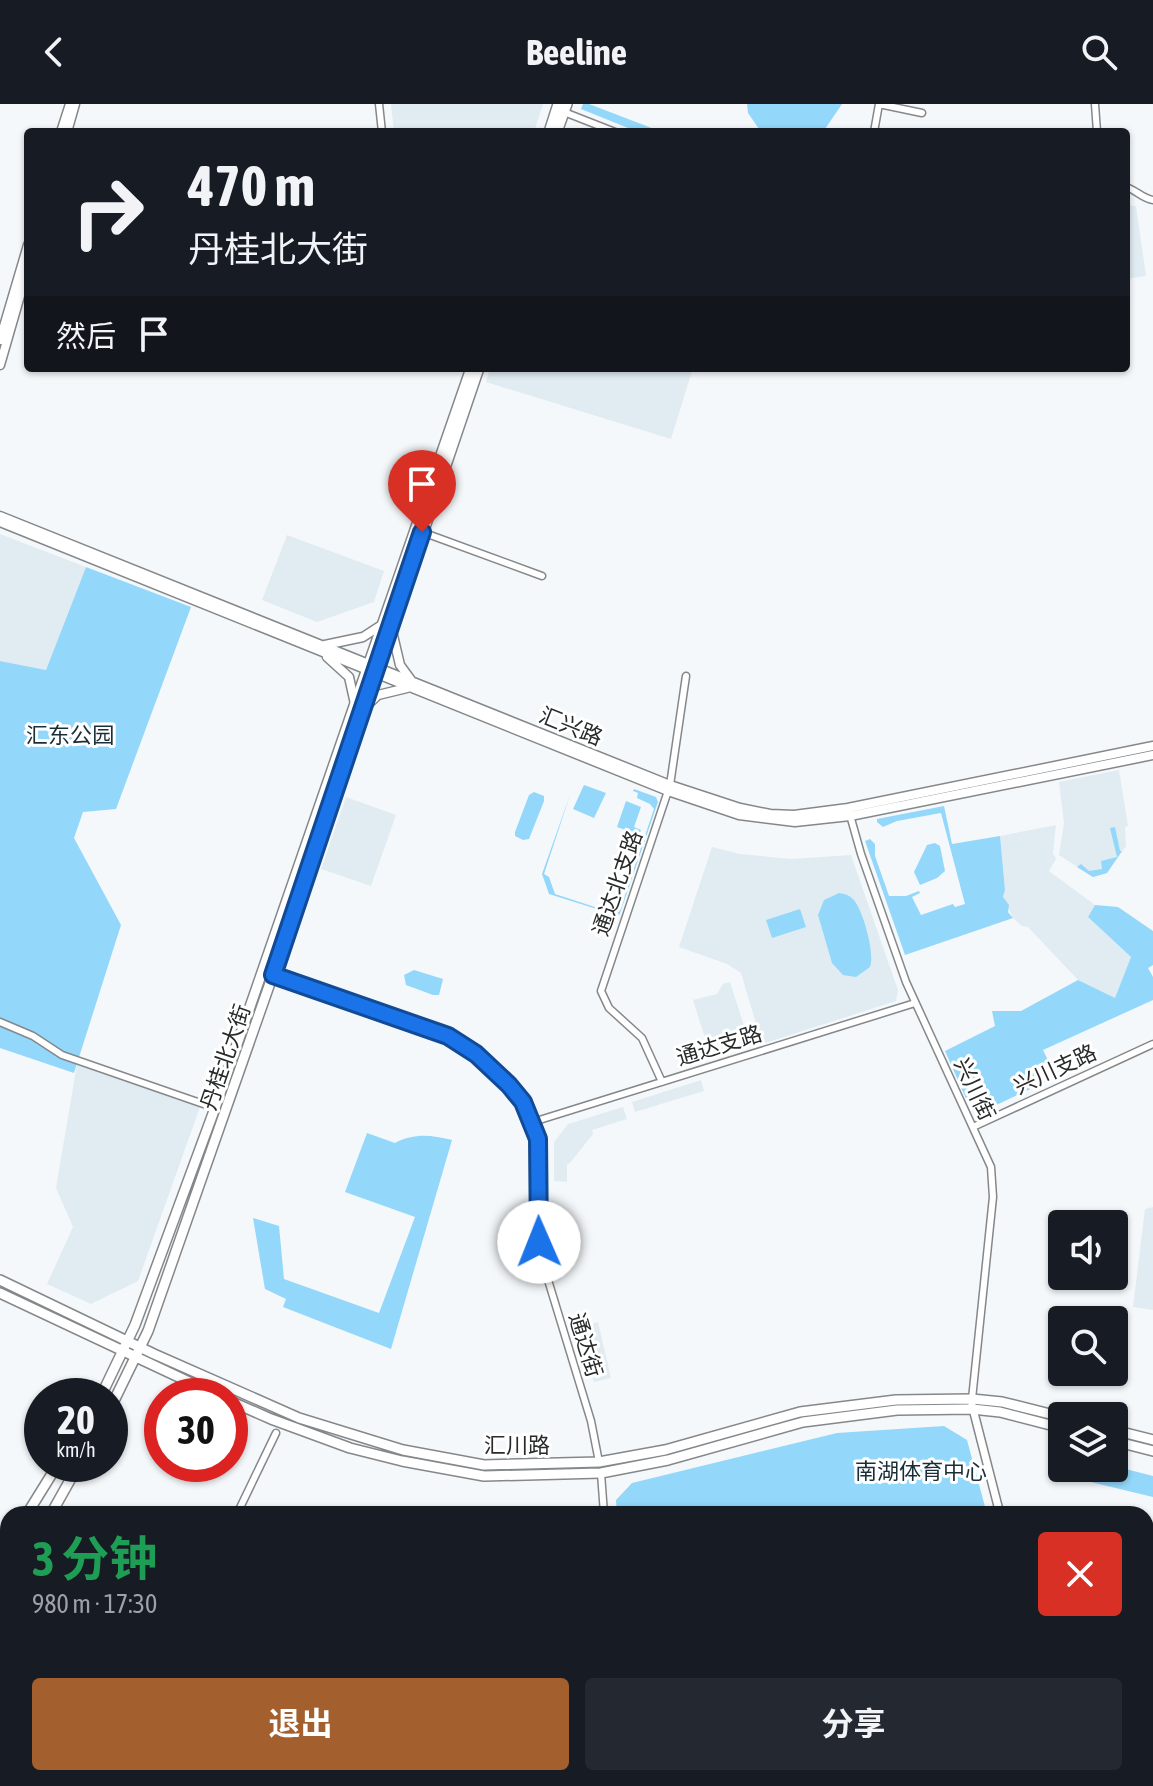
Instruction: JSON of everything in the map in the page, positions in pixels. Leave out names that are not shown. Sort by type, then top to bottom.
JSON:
[{"type":"main road","points":[[63,128],[72,104]]},
{"type":"main road","points":[[68,128],[72,104]]},
{"type":"main road","points":[[551,128],[563,107]]},
{"type":"main road","points":[[558,128],[563,107]]},
{"type":"main road","points":[[0,340],[24,259]]},
{"type":"main road","points":[[0,365],[24,282]]},
{"type":"main road","name":"丹桂北大街","points":[[126,1378],[141,1347],[372,669],[467,372]]},
{"type":"main road","name":"丹桂北大街","points":[[387,623],[478,372]]},
{"type":"main road","points":[[0,516],[372,669]]},
{"type":"main road","points":[[0,522],[313,645],[330,646],[363,637],[387,623],[400,665],[411,684],[378,695],[359,707],[349,677],[313,645]]},
{"type":"main road","name":"汇兴路","points":[[372,669],[669,788],[770,814],[849,812],[1153,746]]},
{"type":"main road","points":[[849,812],[1153,755]]},
{"type":"main road","name":"丹桂北大街","points":[[110,1378],[129,1341],[268,973]]},
{"type":"main road","name":"汇川路","points":[[0,1280],[299,1418],[403,1450],[484,1465],[600,1467]]},
{"type":"main road","points":[[0,1293],[179,1378]]},
{"type":"main road","name":"汇川路","points":[[248,1409],[350,1448],[464,1473],[503,1476],[600,1467],[825,1407],[896,1400],[972,1404],[1002,1402],[1048,1414]]},
{"type":"main road","name":"汇川路","points":[[972,1404],[1048,1424]]},
{"type":"main road","points":[[1128,1434],[1153,1440]]},
{"type":"main road","points":[[1128,1445],[1153,1451]]},
{"type":"main road","points":[[32,1506],[47,1482]]},
{"type":"main road","points":[[55,1506],[69,1482]]},
{"type":"street","points":[[379,104],[382,128]]},
{"type":"street","points":[[875,128],[879,104],[922,113]]},
{"type":"street","points":[[1095,104],[1097,128]]},
{"type":"street","points":[[563,107],[607,128]]},
{"type":"street","points":[[1130,188],[1147,200],[1153,200]]},
{"type":"street","points":[[422,532],[542,576]]},
{"type":"street","name":"通达北支路","points":[[662,1082],[642,1038],[609,1008],[601,991],[669,788],[686,676]]},
{"type":"street","name":"兴川街","points":[[849,812],[865,868],[915,1003],[991,1167],[993,1182],[972,1404]]},
{"type":"street","name":"通达街","points":[[268,973],[452,1038],[476,1054],[523,1102],[533,1122],[540,1152],[538,1223],[541,1257],[591,1421],[603,1506]]},
{"type":"street","name":"通达支路","points":[[533,1122],[915,1003]]},
{"type":"street","points":[[0,1022],[33,1036],[62,1055],[215,1108]]},
{"type":"street","name":"兴川支路","points":[[973,1127],[1153,1044]]},
{"type":"street","points":[[972,1404],[998,1506]]},
{"type":"street","points":[[241,1506],[276,1433]]},
{"type":"shaded area","points":[[391,104],[543,104],[535,128],[394,128]]},
{"type":"shaded area","points":[[1130,205],[1136,206],[1146,276],[1130,278]]},
{"type":"shaded area","points":[[489,372],[692,372],[671,439],[486,382]]},
{"type":"shaded area","points":[[0,534],[86,567],[46,670],[0,661]]},
{"type":"shaded area","points":[[287,535],[384,571],[374,602],[317,622],[262,600]]},
{"type":"shaded area","points":[[1119,770],[1128,826],[1125,827],[1126,846],[1107,873],[1093,877],[1059,855],[1064,823],[1059,782]]},
{"type":"shaded area","points":[[346,797],[396,815],[371,886],[321,869]]},
{"type":"shaded area","points":[[1056,825],[1053,853],[1056,859],[1049,871],[1095,905],[1088,917],[1131,957],[1115,999],[1078,980],[1028,927],[1013,918],[1003,897],[1000,836]]},
{"type":"shaded area","points":[[712,847],[740,854],[791,859],[851,855],[898,990],[896,1001],[762,1044],[741,973],[727,964],[679,947]]},
{"type":"shaded area","points":[[730,982],[748,1038],[709,1051],[693,1000],[717,994],[723,984]]},
{"type":"shaded area","points":[[77,1064],[200,1107],[138,1281],[91,1304],[47,1284],[73,1227],[56,1188]]},
{"type":"shaded area","points":[[701,1080],[704,1091],[635,1112],[632,1102]]},
{"type":"shaded area","points":[[623,1107],[627,1119],[592,1130],[593,1134],[567,1164],[567,1182],[554,1181],[554,1142],[568,1124]]},
{"type":"shaded area","points":[[1153,1207],[1153,1310],[1133,1307],[1145,1209]]},
{"type":"shaded area","points":[[598,1322],[611,1378],[594,1382],[577,1327]]},
{"type":"green space","points":[[583,104],[589,104],[652,128],[628,128],[581,109]]},
{"type":"green space","points":[[747,104],[842,104],[826,128],[758,128],[748,113]]},
{"type":"green space","name":"汇东公园","points":[[86,567],[191,607],[116,809],[83,812],[74,838],[121,925],[74,1073],[0,1048],[0,661],[46,670]]},
{"type":"green space","points":[[584,785],[606,793],[594,818],[573,809]]},
{"type":"green space","points":[[634,789],[656,797],[658,802],[619,916],[549,894],[542,874],[570,795],[544,874],[549,877],[555,894],[607,911],[621,907],[654,809],[637,798],[638,793]]},
{"type":"green space","points":[[534,792],[544,796],[544,801],[529,839],[523,840],[515,836],[515,832],[529,795]]},
{"type":"green space","points":[[626,801],[641,807],[634,827],[641,830],[639,835],[617,827]]},
{"type":"green space","points":[[944,806],[952,844],[1000,836],[1003,897],[1013,918],[905,955],[865,841],[870,839],[875,844],[875,856],[889,896],[906,896],[919,891],[912,897],[921,915],[953,904],[955,907],[965,904],[941,813],[897,821],[883,827],[877,822],[877,819]]},
{"type":"green space","points":[[1115,827],[1122,851],[1107,873],[1093,877],[1077,867],[1081,864],[1089,871],[1102,869],[1101,861],[1117,857],[1110,828]]},
{"type":"green space","points":[[935,843],[940,846],[945,871],[920,885],[914,872],[927,845]]},
{"type":"green space","points":[[839,893],[849,896],[856,903],[870,944],[870,967],[856,977],[843,975],[832,963],[818,915],[824,900]]},
{"type":"green space","points":[[1095,905],[1118,907],[1153,931],[1153,965],[1148,968],[1153,977],[1153,1000],[1043,1050],[1056,1077],[990,1108],[968,1103],[945,1051],[995,1026],[992,1011],[1021,1011],[1078,980],[1115,998],[1131,957],[1088,917]]},
{"type":"green space","points":[[800,909],[806,927],[772,938],[766,920]]},
{"type":"green space","points":[[414,970],[443,979],[439,995],[406,985],[404,975]]},
{"type":"green space","points":[[367,1133],[395,1143],[423,1136],[452,1140],[391,1349],[283,1307],[286,1299],[265,1289],[253,1218],[279,1226],[284,1279],[379,1313],[415,1217],[345,1192]]},
{"type":"green space","name":"南湖体育中心","points":[[944,1426],[967,1440],[985,1506],[616,1506],[616,1500],[632,1483],[837,1433]]},
{"type":"green space","points":[[1128,1470],[1153,1476],[1153,1497],[1091,1482],[1128,1482]]},
{"type":"route","points":[[422,532],[273,975],[448,1036],[476,1054],[509,1085],[523,1102],[538,1139],[539,1242]]}]
